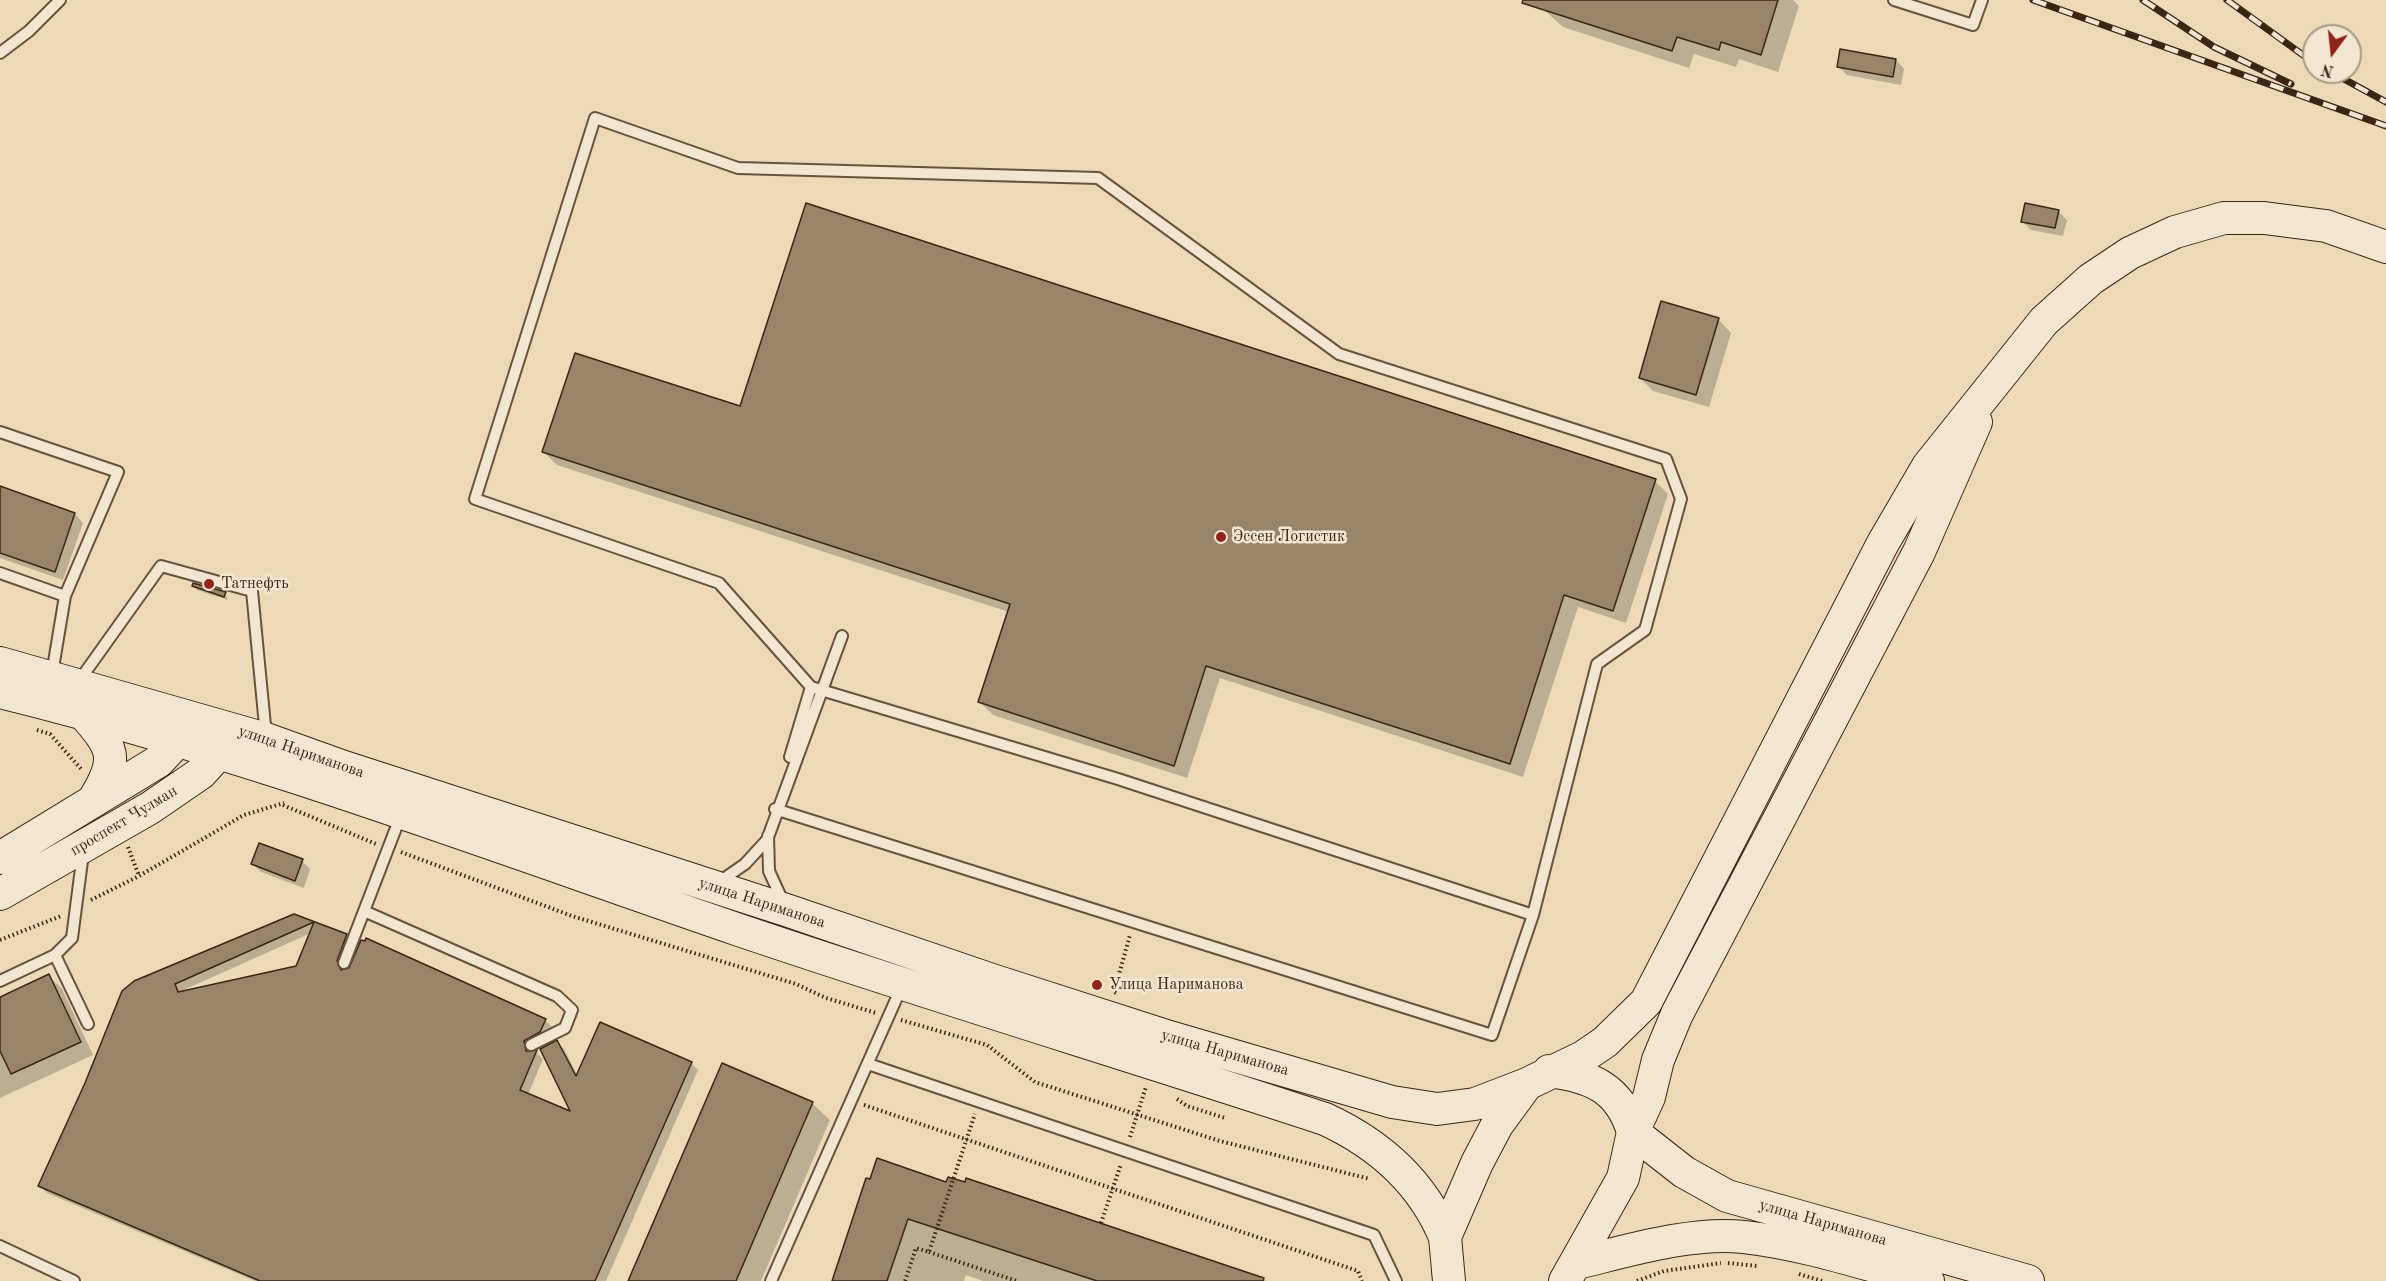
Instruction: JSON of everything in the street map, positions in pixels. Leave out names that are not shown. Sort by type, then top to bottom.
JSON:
[{"type":"main road","points":[[1571,1272],[1623,1178],[1633,1132],[1649,1097],[1658,1060],[1677,1014],[1918,552],[1989,390],[2044,321],[2091,279],[2130,253],[2175,232],[2224,218],[2264,218],[2326,226],[2386,247]]},
{"type":"main road","name":"улица Нариманова","points":[[218,739],[266,739],[344,767],[1163,1035],[1392,1102],[1437,1109],[1475,1104],[1583,1057],[1605,1042],[1646,1002],[1883,543],[1928,466],[1989,390]]},
{"type":"main road","name":"улица Нариманова","points":[[0,663],[70,692],[218,739],[293,775],[402,813],[903,983],[1255,1095],[1351,1131],[1402,1171],[1435,1213],[1450,1267]]},
{"type":"main road","name":"улица Нариманова","points":[[0,692],[70,692]]},
{"type":"main road","points":[[70,692],[105,737],[111,759],[107,779],[91,790]]},
{"type":"main road","name":"проспект Чулман","points":[[0,858],[91,790],[159,761],[171,748],[177,727]]},
{"type":"main road","name":"проспект Чулман","points":[[0,894],[150,808],[201,773],[211,762],[218,739]]},
{"type":"main road","points":[[1450,1267],[1477,1163],[1497,1125],[1538,1077],[1585,1077],[1600,1084],[1622,1106],[1633,1132]]},
{"type":"main road","name":"улица Нариманова","points":[[1633,1132],[1684,1172],[1727,1196],[2028,1281]]},
{"type":"main road","name":"улица Нариманова","points":[[1571,1272],[1673,1240],[1743,1236],[1817,1251],[1928,1281]]},
{"type":"lane","points":[[0,53],[29,31],[60,0]]},
{"type":"lane","points":[[1894,0],[1973,25],[1982,0]]},
{"type":"lane","points":[[775,809],[1492,1035],[1533,915],[1597,664],[1645,630],[1681,499],[1666,459],[1339,354],[1098,178],[738,168],[596,118],[475,499],[719,582],[811,687],[1118,779],[1533,915]]},
{"type":"lane","points":[[0,432],[118,472],[65,596],[70,692]]},
{"type":"lane","points":[[70,692],[161,566],[252,591],[266,739]]},
{"type":"lane","points":[[0,573],[65,596]]},
{"type":"lane","points":[[712,888],[745,864],[767,840],[842,636]]},
{"type":"lane","points":[[786,910],[769,871],[767,840],[811,687]]},
{"type":"lane","points":[[344,963],[402,813]]},
{"type":"lane","points":[[0,981],[55,955],[72,938],[84,846]]},
{"type":"lane","points":[[364,911],[557,996],[572,1010],[565,1028],[531,1046]]},
{"type":"lane","points":[[55,955],[88,1024]]},
{"type":"lane","points":[[771,1281],[903,983]]},
{"type":"lane","points":[[868,1064],[1374,1235],[1396,1281]]},
{"type":"lane","points":[[0,1246],[74,1281]]},
{"type":"path","points":[[30,727],[50,735],[91,790]]},
{"type":"path","points":[[0,940],[77,907],[139,876],[244,815],[283,805],[285,796]]},
{"type":"path","points":[[125,838],[139,876]]},
{"type":"path","points":[[1123,997],[1114,992],[1131,931]]},
{"type":"path","points":[[852,1101],[1358,1271],[1362,1281]]},
{"type":"path","points":[[930,1252],[979,1102]]},
{"type":"path","points":[[905,1281],[916,1248],[1017,1281]]},
{"type":"path","points":[[1637,1281],[1664,1271],[1723,1263],[1769,1268]]},
{"type":"path","points":[[1790,1272],[1822,1281]]},
{"type":"shaded area","points":[[166,772],[162,784],[0,880],[0,873]]},
{"type":"building","points":[[1523,0],[1778,0],[1761,55],[1721,42],[1719,50],[1677,37],[1672,51],[1522,3]]},
{"type":"building","points":[[1840,49],[1896,59],[1893,77],[1837,67]]},
{"type":"building","name":"Эссен Логистик","points":[[806,203],[1656,479],[1613,611],[1564,595],[1510,764],[1206,666],[1174,766],[978,702],[1010,604],[542,452],[575,353],[740,406]]},
{"type":"building","points":[[2025,203],[2059,210],[2055,228],[2021,222]]},
{"type":"building","points":[[1661,301],[1719,318],[1696,395],[1639,378]]},
{"type":"building","points":[[0,486],[75,513],[55,572],[0,553]]},
{"type":"building","points":[[193,583],[226,592],[224,597],[192,586]]},
{"type":"building","points":[[259,843],[303,859],[295,881],[251,864]]},
{"type":"building","points":[[294,914],[347,934],[337,961],[341,970],[349,968],[361,940],[365,941],[366,938],[546,1019],[540,1032],[524,1041],[526,1051],[537,1050],[520,1090],[570,1111],[540,1049],[557,1040],[576,1076],[600,1022],[692,1062],[595,1281],[260,1281],[38,1186],[85,1083],[122,991],[134,981]],"holes":[[[314,922],[296,966],[178,992],[175,984]]]},
{"type":"building","points":[[49,974],[81,1042],[11,1074],[0,1051],[0,997]]},
{"type":"building","points":[[722,1063],[813,1102],[736,1281],[628,1281]]},
{"type":"building","points":[[877,1158],[946,1182],[948,1177],[965,1182],[966,1178],[1264,1278],[1263,1281],[1097,1281],[908,1219],[887,1281],[832,1281],[866,1178],[870,1179]]},
{"type":"railway","points":[[2033,0],[2386,126]]},
{"type":"railway","points":[[2143,0],[2214,47],[2291,84]]},
{"type":"railway","points":[[2227,0],[2302,54]]},
{"type":"railway","points":[[2353,84],[2386,102]]},
{"type":"place","name":"Эссен Логистик","points":[[1221,537]]},
{"type":"place","name":"Татнефть","points":[[209,584]]},
{"type":"place","name":"Улица Нариманова","points":[[1097,985]]}]
